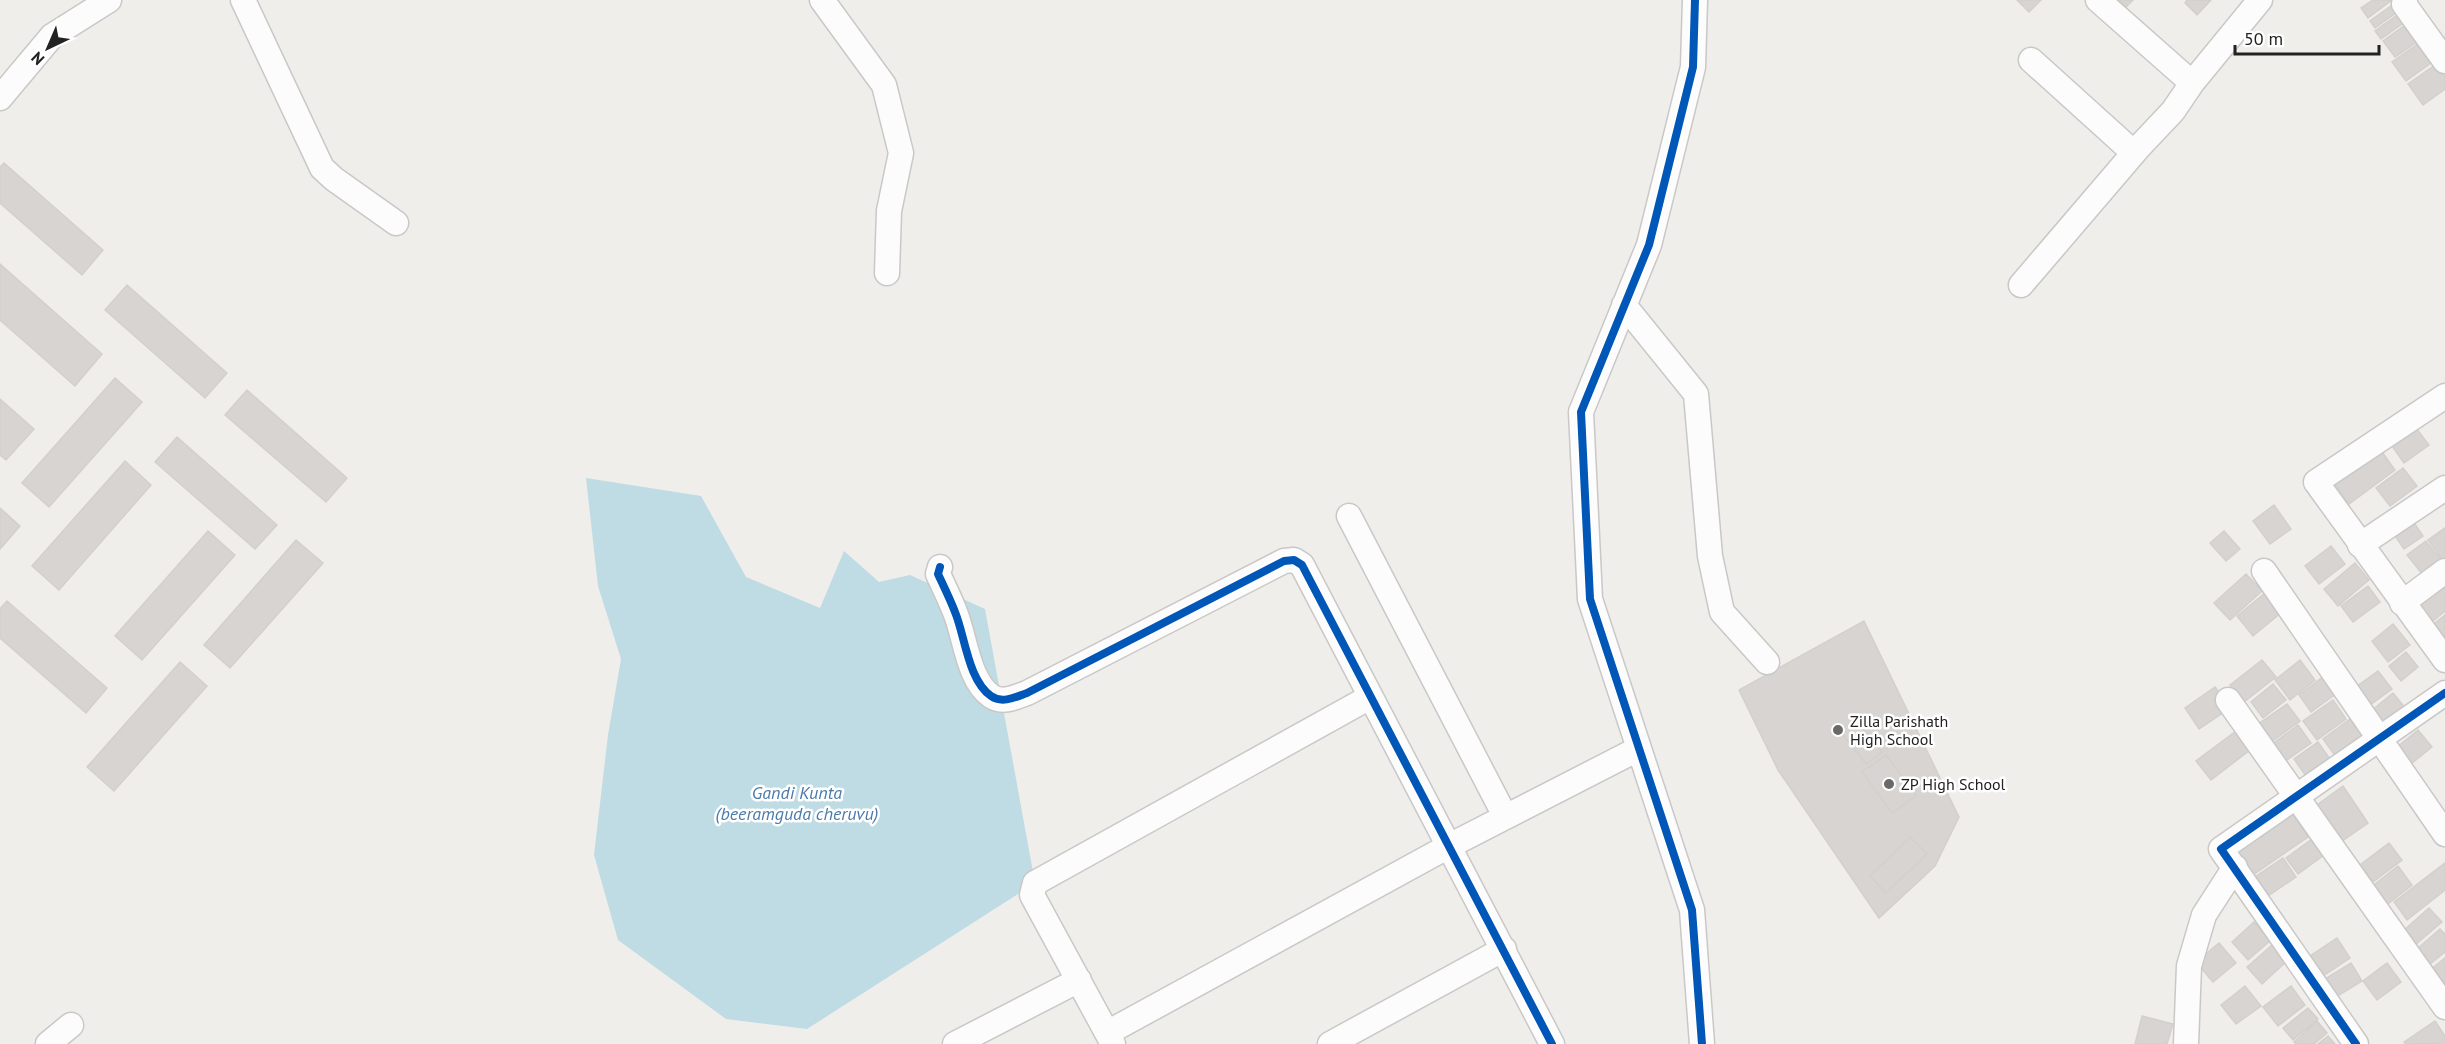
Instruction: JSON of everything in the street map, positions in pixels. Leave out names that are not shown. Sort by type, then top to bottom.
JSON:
[{"type":"street","points":[[0,98],[52,36],[109,0]]},
{"type":"street","points":[[243,0],[322,168],[396,223]]},
{"type":"street","points":[[822,0],[884,85],[901,153],[889,211],[887,273]]},
{"type":"street","points":[[1697,0],[1693,68],[1649,245],[1581,412],[1590,599],[1692,910],[1702,1044]]},
{"type":"street","points":[[2098,0],[2192,83]]},
{"type":"street","points":[[2405,0],[2404,4],[2445,61]]},
{"type":"street","points":[[2021,285],[2173,111],[2253,2]]},
{"type":"street","points":[[2031,60],[2134,153]]},
{"type":"street","points":[[1624,305],[1696,394],[1710,556],[1722,612],[1767,662]]},
{"type":"street","points":[[2445,396],[2316,482],[2445,659]]},
{"type":"street","points":[[2360,545],[2445,488]]},
{"type":"street","points":[[1349,516],[1505,816]]},
{"type":"street","points":[[940,567],[938,574],[956,613],[963,642],[978,678],[983,688],[992,697],[1000,700],[1027,693],[1284,561],[1294,560],[1302,565],[1552,1044]]},
{"type":"street","points":[[2264,571],[2445,834]]},
{"type":"street","points":[[2402,603],[2445,571]]},
{"type":"street","points":[[2356,1044],[2221,849],[2445,693]]},
{"type":"street","points":[[1370,697],[1035,883],[1032,895],[1110,1038],[1449,846],[1638,749]]},
{"type":"street","points":[[2228,699],[2445,1007]]},
{"type":"street","points":[[2186,1044],[2189,966],[2204,915],[2235,867]]},
{"type":"street","points":[[1330,1044],[1504,949]]},
{"type":"street","points":[[955,1044],[1079,980]]},
{"type":"street","points":[[48,1044],[71,1025]]},
{"type":"water","name":"Gandi Kunta (beeramguda cheruvu)","points":[[586,478],[701,496],[746,577],[820,608],[844,551],[879,582],[910,575],[985,609],[1035,883],[807,1029],[726,1019],[618,940],[594,855],[608,735],[621,659],[598,586]]},
{"type":"building","points":[[2017,0],[2041,0],[2029,12]]},
{"type":"building","points":[[2117,0],[2133,0],[2126,7]]},
{"type":"building","points":[[2187,0],[2211,0],[2197,15],[2185,3]]},
{"type":"building","points":[[2373,0],[2392,0],[2368,18],[2361,8]]},
{"type":"building","points":[[2395,3],[2400,10],[2375,28],[2370,21]]},
{"type":"building","points":[[2400,13],[2406,21],[2381,39],[2375,31]]},
{"type":"building","points":[[2408,23],[2420,40],[2395,57],[2383,41]]},
{"type":"building","points":[[2422,41],[2435,60],[2406,81],[2392,62]]},
{"type":"building","points":[[2438,63],[2445,72],[2445,89],[2423,105],[2408,84]]},
{"type":"building","points":[[4,163],[103,250],[82,275],[0,203],[0,167]]},
{"type":"building","points":[[0,264],[102,354],[75,386],[0,320]]},
{"type":"building","points":[[127,285],[227,373],[205,398],[105,310]]},
{"type":"building","points":[[115,378],[142,402],[49,507],[22,483]]},
{"type":"building","points":[[247,390],[347,478],[326,502],[225,415]]},
{"type":"building","points":[[0,399],[34,429],[6,460],[0,455]]},
{"type":"building","points":[[2416,428],[2429,445],[2404,463],[2392,446]]},
{"type":"building","points":[[177,437],[277,525],[255,549],[155,462]]},
{"type":"building","points":[[2380,449],[2395,470],[2349,504],[2333,482]]},
{"type":"building","points":[[125,461],[151,485],[59,590],[32,566]]},
{"type":"building","points":[[2403,468],[2417,486],[2390,506],[2376,488]]},
{"type":"building","points":[[2274,505],[2291,529],[2270,544],[2253,521]]},
{"type":"building","points":[[0,508],[20,526],[0,549]]},
{"type":"building","points":[[2410,517],[2423,536],[2404,549],[2391,530]]},
{"type":"building","points":[[2445,528],[2445,563],[2428,540]]},
{"type":"building","points":[[208,531],[235,555],[142,660],[115,636]]},
{"type":"building","points":[[2224,531],[2240,549],[2226,561],[2210,543]]},
{"type":"building","points":[[296,540],[323,563],[230,668],[204,645]]},
{"type":"building","points":[[2426,541],[2441,560],[2422,574],[2407,555]]},
{"type":"building","points":[[2331,546],[2345,564],[2319,584],[2305,566]]},
{"type":"building","points":[[2355,563],[2369,580],[2338,606],[2324,589]]},
{"type":"building","points":[[2246,574],[2262,591],[2230,620],[2214,603]]},
{"type":"building","points":[[2440,582],[2445,589],[2445,611],[2433,621],[2417,602]]},
{"type":"building","points":[[2368,586],[2380,602],[2353,622],[2341,606]]},
{"type":"building","points":[[2265,593],[2282,612],[2253,636],[2237,616]]},
{"type":"building","points":[[7,601],[107,688],[86,713],[0,638],[0,609]]},
{"type":"building","points":[[2445,615],[2445,639],[2434,624]]},
{"type":"building","name":"Zilla Parishath High School","points":[[1864,621],[1959,817],[1935,866],[1879,918],[1778,770],[1739,690]]},
{"type":"building","points":[[2393,624],[2410,645],[2388,662],[2372,641]]},
{"type":"building","points":[[2406,652],[2418,667],[2401,681],[2389,666]]},
{"type":"building","points":[[2262,660],[2276,677],[2244,702],[2230,685]]},
{"type":"building","points":[[2300,660],[2315,680],[2290,700],[2275,680]]},
{"type":"building","points":[[180,662],[207,686],[114,791],[87,767]]},
{"type":"building","points":[[2378,671],[2392,689],[2370,705],[2356,687]]},
{"type":"building","points":[[2324,676],[2337,693],[2311,712],[2299,695]]},
{"type":"building","points":[[2273,684],[2286,700],[2263,718],[2251,702]]},
{"type":"building","points":[[2215,687],[2230,708],[2199,729],[2185,708]]},
{"type":"building","points":[[2393,693],[2406,709],[2379,731],[2366,715]]},
{"type":"building","points":[[2333,700],[2346,719],[2317,740],[2303,721]]},
{"type":"building","points":[[2287,704],[2300,721],[2267,745],[2254,727]]},
{"type":"building","points":[[1856,718],[1882,752],[1866,764],[1840,731]]},
{"type":"building","points":[[2350,719],[2363,737],[2336,757],[2323,739]]},
{"type":"building","points":[[2298,725],[2311,743],[2284,762],[2271,745]]},
{"type":"building","points":[[2418,730],[2432,747],[2411,764],[2397,747]]},
{"type":"building","points":[[2236,731],[2250,750],[2211,780],[2196,761]]},
{"type":"building","points":[[2318,742],[2332,762],[2308,779],[2294,759]]},
{"type":"building","name":"ZP High School","points":[[1886,755],[1916,796],[1892,813],[1862,772]]},
{"type":"building","points":[[2343,786],[2368,823],[2338,844],[2313,808]]},
{"type":"building","points":[[2292,813],[2308,837],[2250,877],[2233,854]]},
{"type":"building","points":[[1910,837],[1927,854],[1886,893],[1870,876]]},
{"type":"building","points":[[2312,839],[2324,855],[2298,874],[2286,858]]},
{"type":"building","points":[[2389,843],[2402,860],[2373,882],[2360,865]]},
{"type":"building","points":[[2283,858],[2296,877],[2268,896],[2255,877]]},
{"type":"building","points":[[2445,863],[2445,890],[2407,920],[2394,902]]},
{"type":"building","points":[[2398,866],[2412,885],[2384,907],[2370,888]]},
{"type":"building","points":[[2429,908],[2442,922],[2415,945],[2403,931]]},
{"type":"building","points":[[2254,922],[2270,941],[2248,960],[2232,942]]},
{"type":"building","points":[[2440,929],[2445,934],[2445,952],[2430,964],[2417,949]]},
{"type":"building","points":[[2337,938],[2350,958],[2323,976],[2310,956]]},
{"type":"building","points":[[2219,943],[2236,963],[2213,982],[2196,962]]},
{"type":"building","points":[[2272,945],[2286,962],[2262,984],[2247,967]]},
{"type":"building","points":[[2445,958],[2445,984],[2443,985],[2430,970]]},
{"type":"building","points":[[2351,963],[2362,981],[2336,997],[2325,979]]},
{"type":"building","points":[[2387,963],[2401,982],[2377,1000],[2363,981]]},
{"type":"building","points":[[2245,986],[2261,1006],[2236,1024],[2221,1005]]},
{"type":"building","points":[[2291,986],[2305,1005],[2278,1026],[2263,1007]]},
{"type":"building","points":[[2308,1008],[2318,1019],[2293,1040],[2283,1028]]},
{"type":"building","points":[[2142,1016],[2173,1024],[2167,1044],[2135,1044]]},
{"type":"building","points":[[2317,1021],[2327,1033],[2314,1044],[2294,1042]]},
{"type":"building","points":[[2435,1021],[2445,1036],[2445,1043],[2406,1044],[2404,1042]]},
{"type":"building","points":[[2328,1036],[2335,1044],[2318,1044]]},
{"type":"cycle path","points":[[1695,0],[1693,67],[1649,245],[1581,412],[1590,599],[1692,910],[1702,1044]]},
{"type":"cycle path","points":[[940,567],[938,574],[955,612],[977,680],[991,696],[1004,700],[1027,693],[1284,561],[1294,560],[1302,565],[1552,1044]]},
{"type":"cycle path","points":[[2356,1044],[2221,849],[2445,693]]},
{"type":"place","name":"Zilla Parishath High School","points":[[1838,730]]},
{"type":"place","name":"ZP High School","points":[[1889,784]]}]
